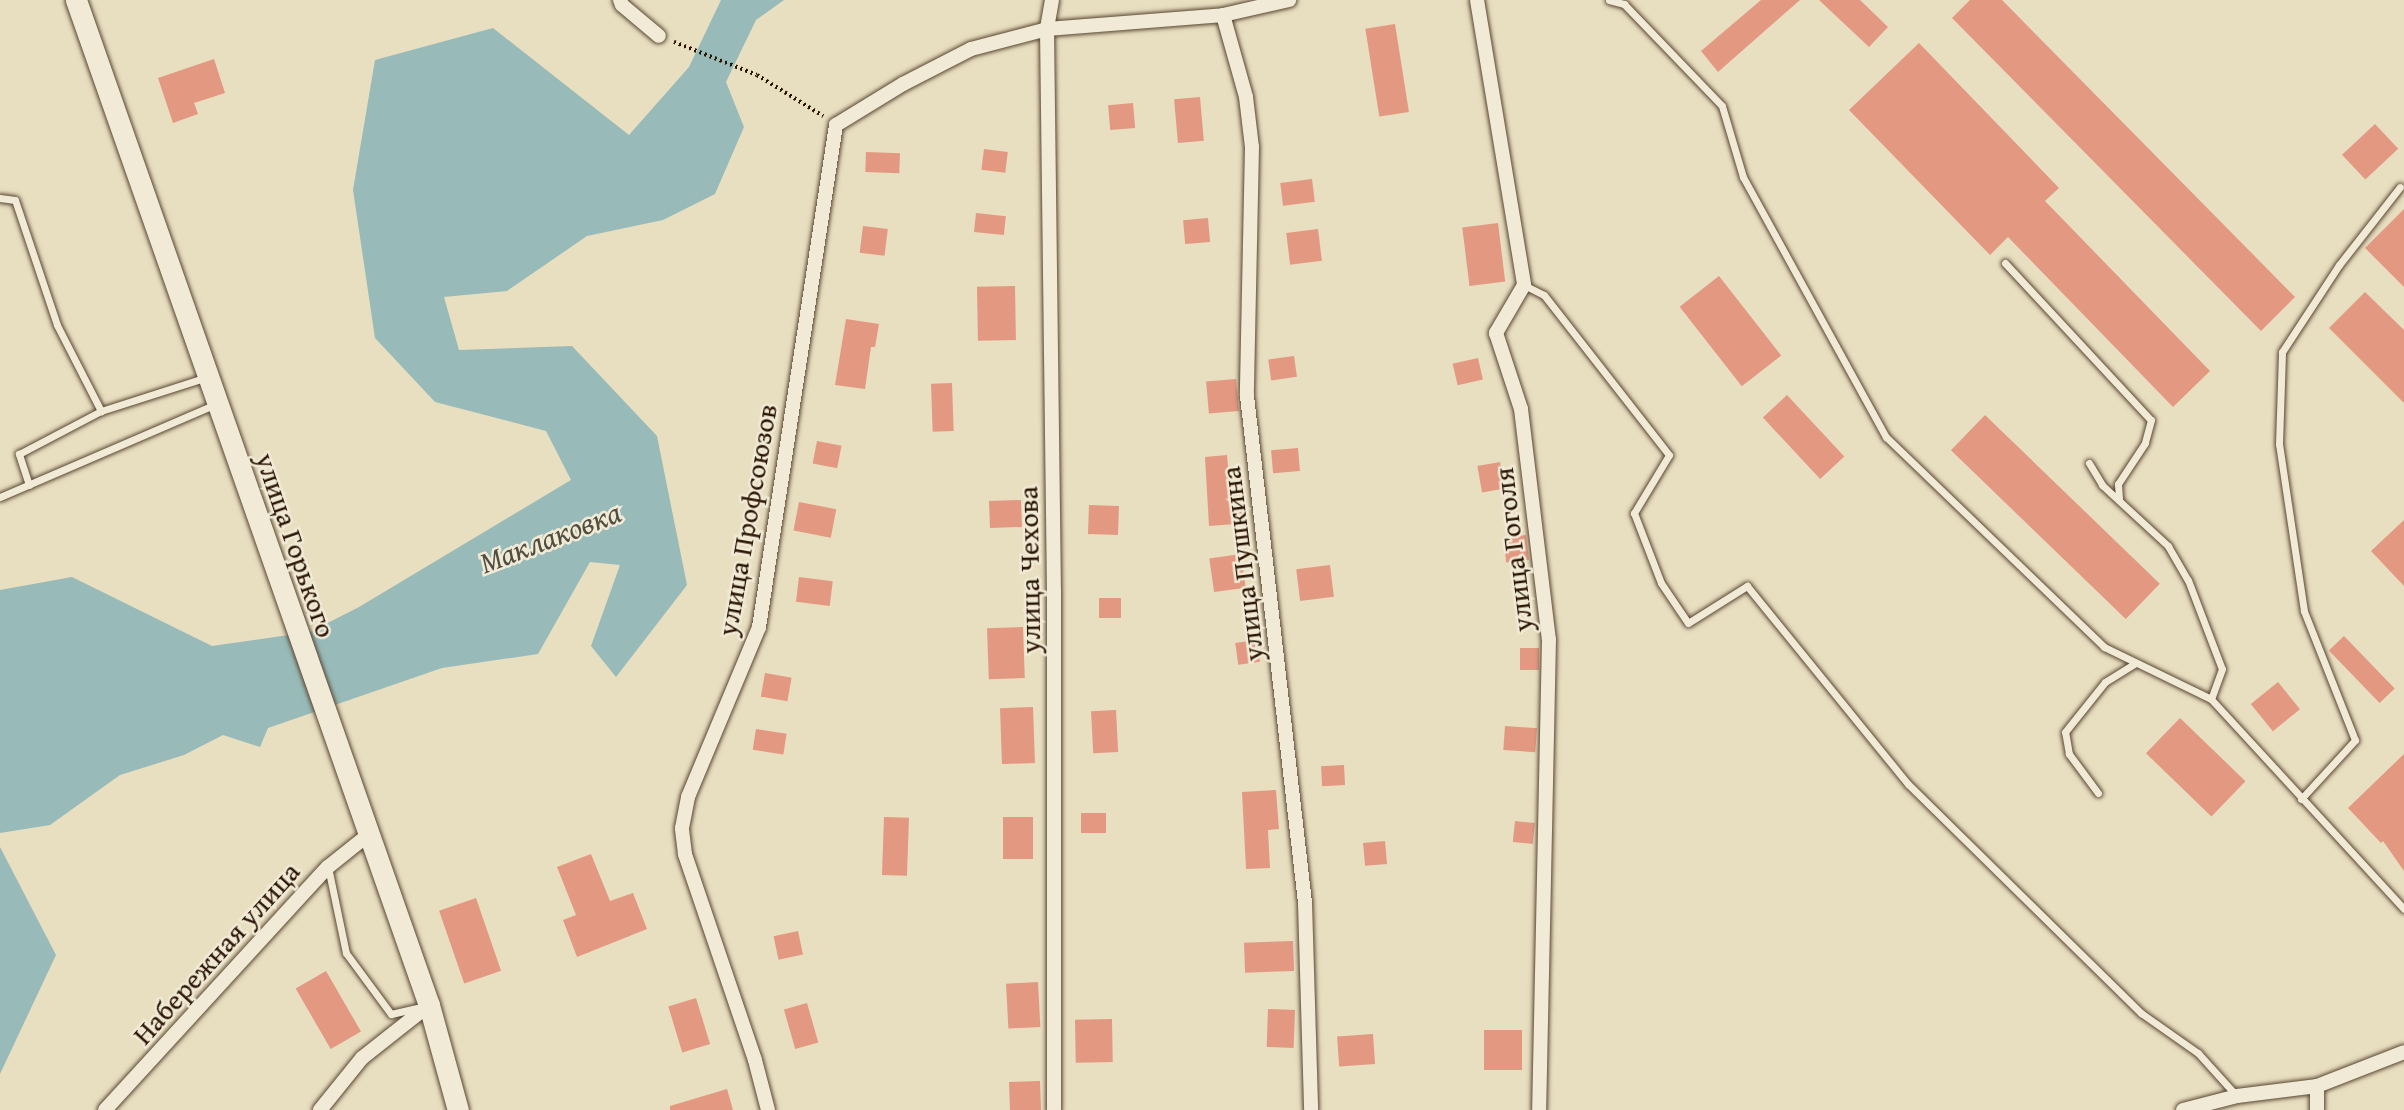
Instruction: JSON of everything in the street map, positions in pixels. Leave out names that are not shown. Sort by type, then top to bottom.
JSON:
[{"type":"street","name":"улица Горького","points":[[76,0],[429,1005],[458,1110]]},
{"type":"street","points":[[620,0],[622,5],[659,36]]},
{"type":"street","name":"улица Чехова","points":[[1052,0],[1047,29],[1054,577],[1054,1110]]},
{"type":"street","points":[[836,125],[903,84],[971,48],[1047,29],[1223,15],[1289,0]]},
{"type":"street","points":[[1477,0],[1524,285]]},
{"type":"street","name":"улица Пушкина","points":[[1223,15],[1246,97],[1251,147],[1247,396],[1306,903],[1311,1110]]},
{"type":"street","name":"улица Профсоюзов","points":[[768,1110],[755,1060],[685,854],[682,828],[688,797],[759,627],[836,125]]},
{"type":"street","name":"улица Гоголя","points":[[1524,285],[1496,333],[1521,409],[1549,639],[1539,1110]]},
{"type":"street","name":"Набережная улица","points":[[105,1110],[328,866],[368,835]]},
{"type":"street","points":[[320,1110],[362,1058],[429,1005]]},
{"type":"street","points":[[2183,1110],[2237,1096],[2317,1086],[2404,1052]]},
{"type":"street","points":[[2317,1086],[2317,1110]]},
{"type":"lane","points":[[1609,0],[1624,4],[1722,106],[1743,177],[1886,437],[2104,647],[2211,699],[2404,909]]},
{"type":"lane","points":[[2301,799],[2355,740],[2304,611],[2279,444],[2282,352],[2339,265],[2400,187]]},
{"type":"lane","points":[[0,198],[15,200],[57,325],[101,411]]},
{"type":"lane","points":[[2005,263],[2151,421],[2145,443],[2118,484],[2119,500]]},
{"type":"lane","points":[[1524,285],[1544,295],[1669,455],[1634,513],[1661,583],[1688,623],[1747,586],[1908,784],[2141,1013],[2198,1053],[2237,1096]]},
{"type":"lane","points":[[29,485],[19,454],[101,411],[207,377]]},
{"type":"lane","points":[[0,497],[217,404]]},
{"type":"lane","points":[[2090,463],[2102,485],[2168,546],[2188,580],[2222,669],[2211,699]]},
{"type":"lane","points":[[2098,793],[2069,754],[2065,732],[2105,682],[2136,663]]},
{"type":"lane","points":[[328,866],[346,953],[391,1014],[429,1005]]},
{"type":"path","points":[[659,36],[757,75],[836,125]]},
{"type":"water","name":"Маклаковка","points":[[721,0],[784,0],[756,20],[726,82],[744,127],[715,194],[663,220],[587,236],[507,291],[444,297],[459,350],[572,346],[657,436],[687,585],[616,677],[591,646],[620,565],[590,562],[538,654],[442,668],[268,728],[260,747],[223,735],[184,755],[120,775],[50,825],[0,833],[0,590],[72,577],[212,646],[310,632],[359,607],[571,480],[546,431],[435,402],[375,338],[353,190],[375,60],[493,28],[629,135],[689,67]]},
{"type":"water","points":[[0,847],[56,955],[0,1074]]},
{"type":"building","points":[[1761,0],[1800,0],[1718,72],[1701,51]]},
{"type":"building","points":[[1819,0],[1860,0],[1888,27],[1869,47]]},
{"type":"building","points":[[1970,0],[2002,0],[2295,297],[2261,331],[1952,18]]},
{"type":"building","points":[[1395,24],[1409,112],[1379,117],[1365,29]]},
{"type":"building","points":[[1919,43],[2059,188],[2045,201],[2210,371],[2173,407],[2008,237],[1990,255],[1849,110]]},
{"type":"building","points":[[214,59],[225,93],[194,103],[198,114],[173,123],[158,78]]},
{"type":"building","points":[[1200,97],[1204,141],[1178,143],[1174,99]]},
{"type":"building","points":[[1133,103],[1135,128],[1110,130],[1108,105]]},
{"type":"building","points":[[2375,124],[2398,149],[2365,180],[2342,155]]},
{"type":"building","points":[[984,149],[1008,152],[1005,173],[981,170]]},
{"type":"building","points":[[866,152],[900,153],[899,173],[865,172]]},
{"type":"building","points":[[1312,179],[1315,202],[1283,206],[1280,183]]},
{"type":"building","points":[[2404,209],[2404,287],[2365,248]]},
{"type":"building","points":[[976,213],[1006,216],[1004,235],[974,232]]},
{"type":"building","points":[[1208,218],[1210,242],[1185,244],[1183,220]]},
{"type":"building","points":[[1498,223],[1505,282],[1469,286],[1462,227]]},
{"type":"building","points":[[863,226],[888,229],[885,256],[860,253]]},
{"type":"building","points":[[1318,229],[1322,261],[1290,265],[1286,233]]},
{"type":"building","points":[[1719,276],[1781,356],[1742,386],[1680,307]]},
{"type":"building","points":[[1015,286],[1016,340],[978,341],[977,287]]},
{"type":"building","points":[[2365,292],[2404,330],[2404,403],[2329,328]]},
{"type":"building","points":[[846,319],[879,324],[875,347],[871,347],[865,389],[835,385]]},
{"type":"building","points":[[1294,356],[1297,377],[1271,380],[1268,360]]},
{"type":"building","points":[[1478,358],[1483,379],[1458,385],[1453,364]]},
{"type":"building","points":[[1236,379],[1239,411],[1209,413],[1206,382]]},
{"type":"building","points":[[952,383],[954,431],[933,432],[931,384]]},
{"type":"building","points":[[1787,395],[1844,456],[1820,479],[1763,418]]},
{"type":"building","points":[[1985,415],[2160,584],[2126,619],[1951,450]]},
{"type":"building","points":[[817,441],[842,446],[837,468],[813,464]]},
{"type":"building","points":[[1298,448],[1300,471],[1273,473],[1271,450]]},
{"type":"building","points":[[1227,455],[1230,489],[1245,487],[1248,523],[1209,526],[1205,457]]},
{"type":"building","points":[[1500,462],[1505,489],[1482,493],[1477,466]]},
{"type":"building","points":[[1021,500],[1022,527],[990,528],[989,501]]},
{"type":"building","points":[[799,502],[836,509],[831,538],[793,530]]},
{"type":"building","points":[[1089,505],[1119,506],[1118,535],[1088,534]]},
{"type":"building","points":[[2404,520],[2404,586],[2371,551]]},
{"type":"building","points":[[1526,535],[1529,560],[1506,563],[1503,538]]},
{"type":"building","points":[[1241,554],[1246,588],[1214,592],[1209,558]]},
{"type":"building","points":[[1330,565],[1334,597],[1300,601],[1296,569]]},
{"type":"building","points":[[799,577],[833,581],[830,606],[796,602]]},
{"type":"building","points":[[1099,598],[1121,598],[1121,618],[1099,618]]},
{"type":"building","points":[[1023,627],[1025,678],[989,679],[987,628]]},
{"type":"building","points":[[2344,636],[2395,689],[2380,703],[2329,651]]},
{"type":"building","points":[[1257,640],[1260,662],[1238,665],[1235,643]]},
{"type":"building","points":[[1520,648],[1539,648],[1539,670],[1520,670]]},
{"type":"building","points":[[765,673],[792,678],[787,701],[761,697]]},
{"type":"building","points":[[2278,682],[2300,709],[2273,731],[2251,704]]},
{"type":"building","points":[[1033,707],[1035,763],[1002,764],[1000,708]]},
{"type":"building","points":[[1116,710],[1118,752],[1093,753],[1091,711]]},
{"type":"building","points":[[2180,718],[2245,781],[2211,816],[2146,753]]},
{"type":"building","points":[[1505,726],[1537,728],[1535,752],[1503,750]]},
{"type":"building","points":[[756,729],[787,734],[783,755],[753,750]]},
{"type":"building","points":[[2404,754],[2404,871],[2383,841],[2381,843],[2348,808]]},
{"type":"building","points":[[1344,765],[1345,785],[1322,786],[1321,766]]},
{"type":"building","points":[[1276,790],[1279,829],[1268,830],[1270,868],[1246,869],[1242,792]]},
{"type":"building","points":[[1081,813],[1106,813],[1106,833],[1081,833]]},
{"type":"building","points":[[884,817],[909,818],[907,876],[882,875]]},
{"type":"building","points":[[1003,817],[1033,817],[1033,859],[1003,859]]},
{"type":"building","points":[[1515,821],[1535,823],[1533,844],[1513,842]]},
{"type":"building","points":[[1385,841],[1387,864],[1365,866],[1363,843]]},
{"type":"building","points":[[591,854],[610,901],[633,893],[647,929],[577,957],[563,920],[576,915],[557,867]]},
{"type":"building","points":[[476,898],[501,971],[464,984],[439,911]]},
{"type":"building","points":[[798,931],[803,954],[779,960],[774,936]]},
{"type":"building","points":[[1293,941],[1294,971],[1245,973],[1244,943]]},
{"type":"building","points":[[326,971],[361,1032],[331,1049],[296,988]]},
{"type":"building","points":[[1038,982],[1040,1027],[1008,1029],[1006,984]]},
{"type":"building","points":[[696,998],[710,1044],[682,1052],[668,1006]]},
{"type":"building","points":[[807,1003],[818,1042],[795,1049],[784,1010]]},
{"type":"building","points":[[1268,1009],[1295,1010],[1294,1048],[1267,1047]]},
{"type":"building","points":[[1112,1019],[1113,1062],[1076,1063],[1075,1020]]},
{"type":"building","points":[[1484,1030],[1522,1030],[1522,1070],[1484,1070]]},
{"type":"building","points":[[1373,1034],[1375,1064],[1339,1066],[1337,1037]]},
{"type":"building","points":[[1040,1081],[1041,1110],[1010,1110],[1009,1082]]},
{"type":"building","points":[[727,1089],[733,1110],[670,1110],[670,1106]]}]
